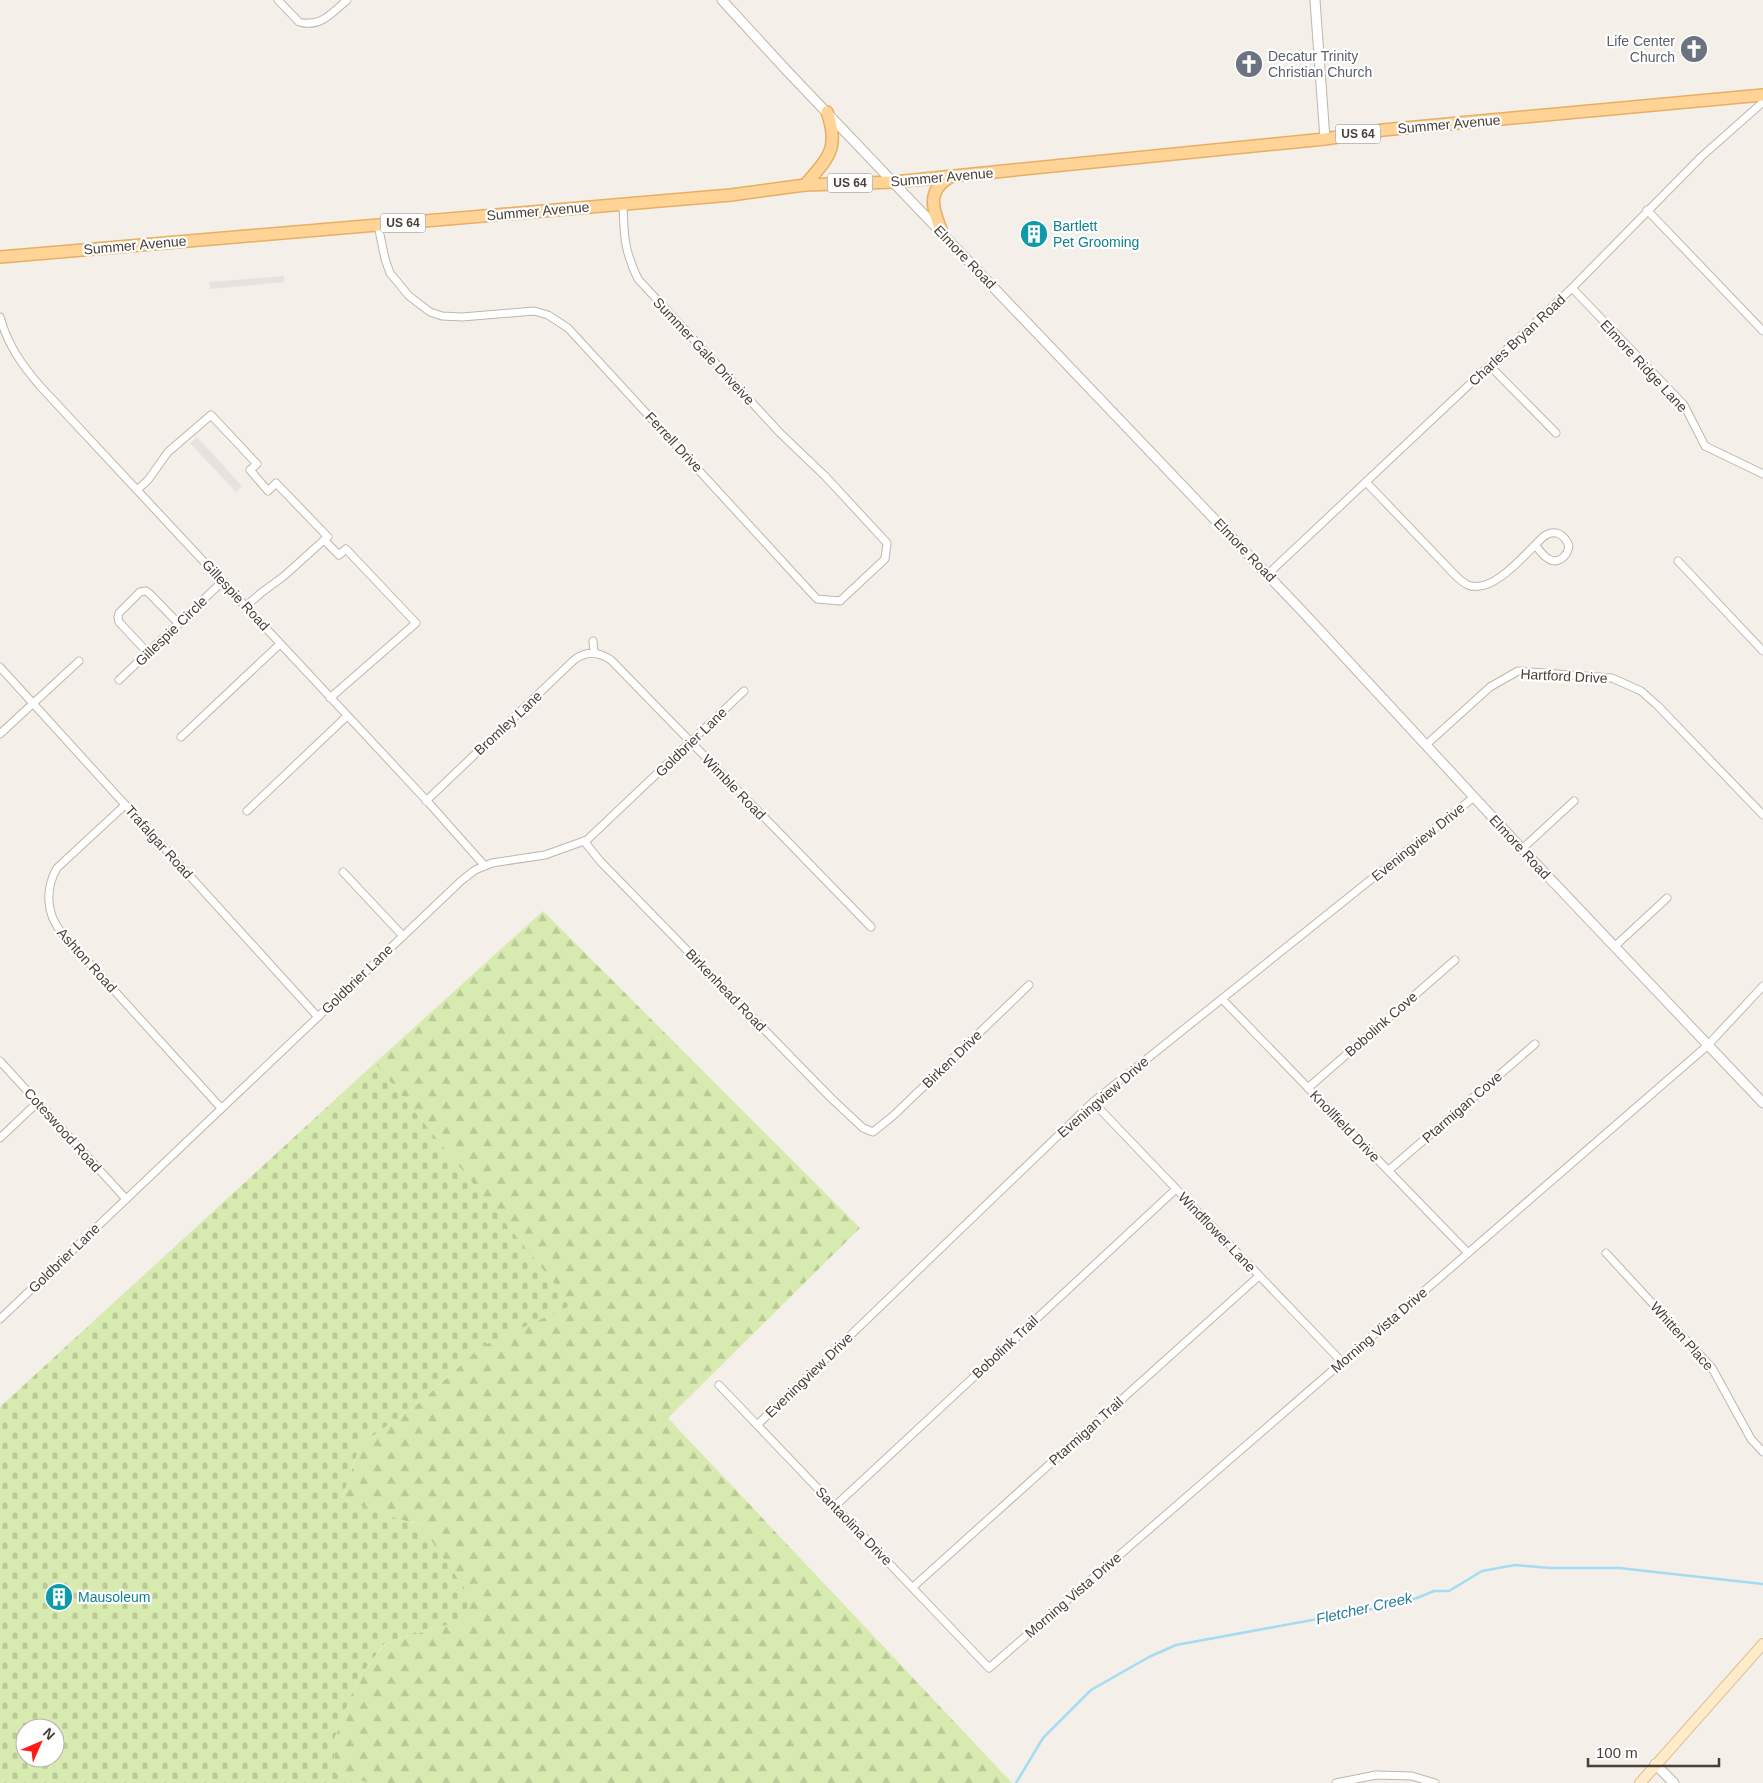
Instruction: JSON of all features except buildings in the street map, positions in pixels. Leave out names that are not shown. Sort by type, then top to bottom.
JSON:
[{"type":"main road","name":"Summer Avenue","points":[[0,257],[731,195],[805,185],[894,182],[1325,139],[1383,130],[1763,95]]},
{"type":"main road","points":[[805,185],[823,164],[831,150],[833,135],[827,112]]},
{"type":"main road","points":[[942,232],[933,210],[933,200],[941,185],[953,176]]},
{"type":"main road","points":[[1640,1783],[1655,1764],[1761,1650]]},
{"type":"street","points":[[278,0],[303,24],[321,22],[347,0]]},
{"type":"street","name":"Elmore Road","points":[[722,0],[1268,574],[1522,849],[1763,1103]]},
{"type":"street","points":[[1315,0],[1325,139]]},
{"type":"street","name":"Charles Bryan Road","points":[[1268,574],[1572,288],[1701,157],[1763,102]]},
{"type":"street","name":"Summer Gale Driveive","points":[[623,204],[624,243],[629,260],[638,279],[780,433],[825,476]]},
{"type":"street","points":[[1647,210],[1763,331]]},
{"type":"street","name":"Ferrell Drive","points":[[378,224],[385,259],[390,273],[408,296],[430,312],[442,316],[462,317],[534,311],[548,315],[568,328],[817,598],[840,601],[885,559],[887,543],[825,476]]},
{"type":"street","name":"Elmore Ridge Lane","points":[[1572,288],[1684,405],[1705,446],[1763,474]]},
{"type":"street","name":"Gillespie Road","points":[[0,316],[8,341],[26,370],[426,800],[484,866]]},
{"type":"street","points":[[1490,366],[1556,434]]},
{"type":"street","points":[[137,490],[148,480],[168,452],[211,415],[257,464],[250,470],[268,491],[276,484],[328,537],[284,576],[261,592],[246,606]]},
{"type":"street","points":[[1366,482],[1455,575],[1468,585],[1485,585],[1497,580],[1535,545],[1553,532],[1563,536],[1569,546],[1566,555],[1558,561],[1554,561],[1548,559],[1535,545]]},
{"type":"street","points":[[324,540],[339,555],[346,549],[416,623],[330,698]]},
{"type":"street","points":[[1678,561],[1763,651]]},
{"type":"street","name":"Gillespie Circle","points":[[119,680],[223,581]]},
{"type":"street","points":[[148,652],[119,622],[118,617],[119,613],[140,592],[146,590],[179,624]]},
{"type":"street","points":[[593,641],[594,653]]},
{"type":"street","points":[[181,737],[280,644]]},
{"type":"street","name":"Wimble Road","points":[[594,653],[611,660],[871,927]]},
{"type":"street","name":"Bromley Lane","points":[[426,800],[574,660],[580,656],[594,653]]},
{"type":"street","points":[[0,734],[79,661]]},
{"type":"street","name":"Trafalgar Road","points":[[0,667],[318,1017]]},
{"type":"street","name":"Hartford Drive","points":[[1427,744],[1490,687],[1518,671],[1612,678],[1640,691],[1658,706],[1763,815]]},
{"type":"street","name":"Goldbrier Lane","points":[[0,1320],[461,881],[484,866],[502,861],[545,855],[584,841],[614,816],[744,691]]},
{"type":"street","points":[[247,811],[347,716]]},
{"type":"street","name":"Eveningview Drive","points":[[757,1425],[1093,1102],[1474,797]]},
{"type":"street","points":[[1522,849],[1574,801]]},
{"type":"street","name":"Ashton Road","points":[[125,805],[57,868],[51,879],[48,893],[50,913],[61,932],[222,1108]]},
{"type":"street","name":"Birkenhead Road","points":[[584,841],[606,867],[831,1098],[862,1128],[873,1132]]},
{"type":"street","points":[[343,872],[403,936]]},
{"type":"street","points":[[1614,947],[1667,898]]},
{"type":"street","name":"Bobolink Cove","points":[[1308,1088],[1455,960]]},
{"type":"street","name":"Birken Drive","points":[[873,1132],[1029,984]]},
{"type":"street","name":"Morning Vista Drive","points":[[989,1668],[1708,1046],[1763,986]]},
{"type":"street","name":"Knollfield Drive","points":[[1222,999],[1468,1253]]},
{"type":"street","name":"Ptarmigan Cove","points":[[1388,1170],[1535,1044]]},
{"type":"street","name":"Coteswood Road","points":[[0,1061],[126,1199]]},
{"type":"street","points":[[0,1138],[38,1102]]},
{"type":"street","name":"Windflower Lane","points":[[1093,1102],[1342,1362]]},
{"type":"street","name":"Bobolink Trail","points":[[835,1506],[1176,1189]]},
{"type":"street","name":"Whitten Place","points":[[1606,1253],[1712,1368],[1750,1439],[1763,1452]]},
{"type":"street","name":"Ptarmigan Trail","points":[[912,1587],[1259,1276]]},
{"type":"street","name":"Santaolina Drive","points":[[719,1385],[989,1668]]},
{"type":"street","points":[[1655,1764],[1674,1783]]},
{"type":"street","points":[[1336,1783],[1361,1776],[1376,1775],[1412,1776],[1435,1783]]},
{"type":"green space","points":[[543,911],[860,1228],[668,1418],[1012,1783],[370,1783],[336,1774],[333,1742],[357,1680],[386,1643],[467,1620],[421,1524],[401,1520],[342,1499],[360,1445],[419,1403],[482,1346],[571,1305],[375,1063]]},
{"type":"green space","points":[[375,1063],[572,1305],[482,1346],[419,1403],[360,1445],[342,1498],[401,1520],[420,1524],[467,1592],[467,1620],[385,1643],[357,1680],[333,1742],[336,1774],[370,1783],[0,1783],[0,1407]]},
{"type":"shaded area","points":[[284,276],[285,282],[210,289],[209,282]]},
{"type":"shaded area","points":[[197,437],[242,486],[236,492],[190,443]]},
{"type":"waterway","name":"Fletcher Creek","points":[[1016,1783],[1043,1738],[1091,1690],[1149,1657],[1176,1645],[1383,1607],[1417,1598],[1434,1591],[1449,1591],[1482,1571],[1515,1565],[1550,1568],[1619,1568],[1763,1584]]},
{"type":"place","name":"Life Center Church","points":[[1694,49]]},
{"type":"place","name":"Decatur Trinity Christian Church","points":[[1249,64]]},
{"type":"place","name":"Bartlett Pet Grooming","points":[[1034,234]]},
{"type":"place","name":"Mausoleum","points":[[59,1597]]}]
